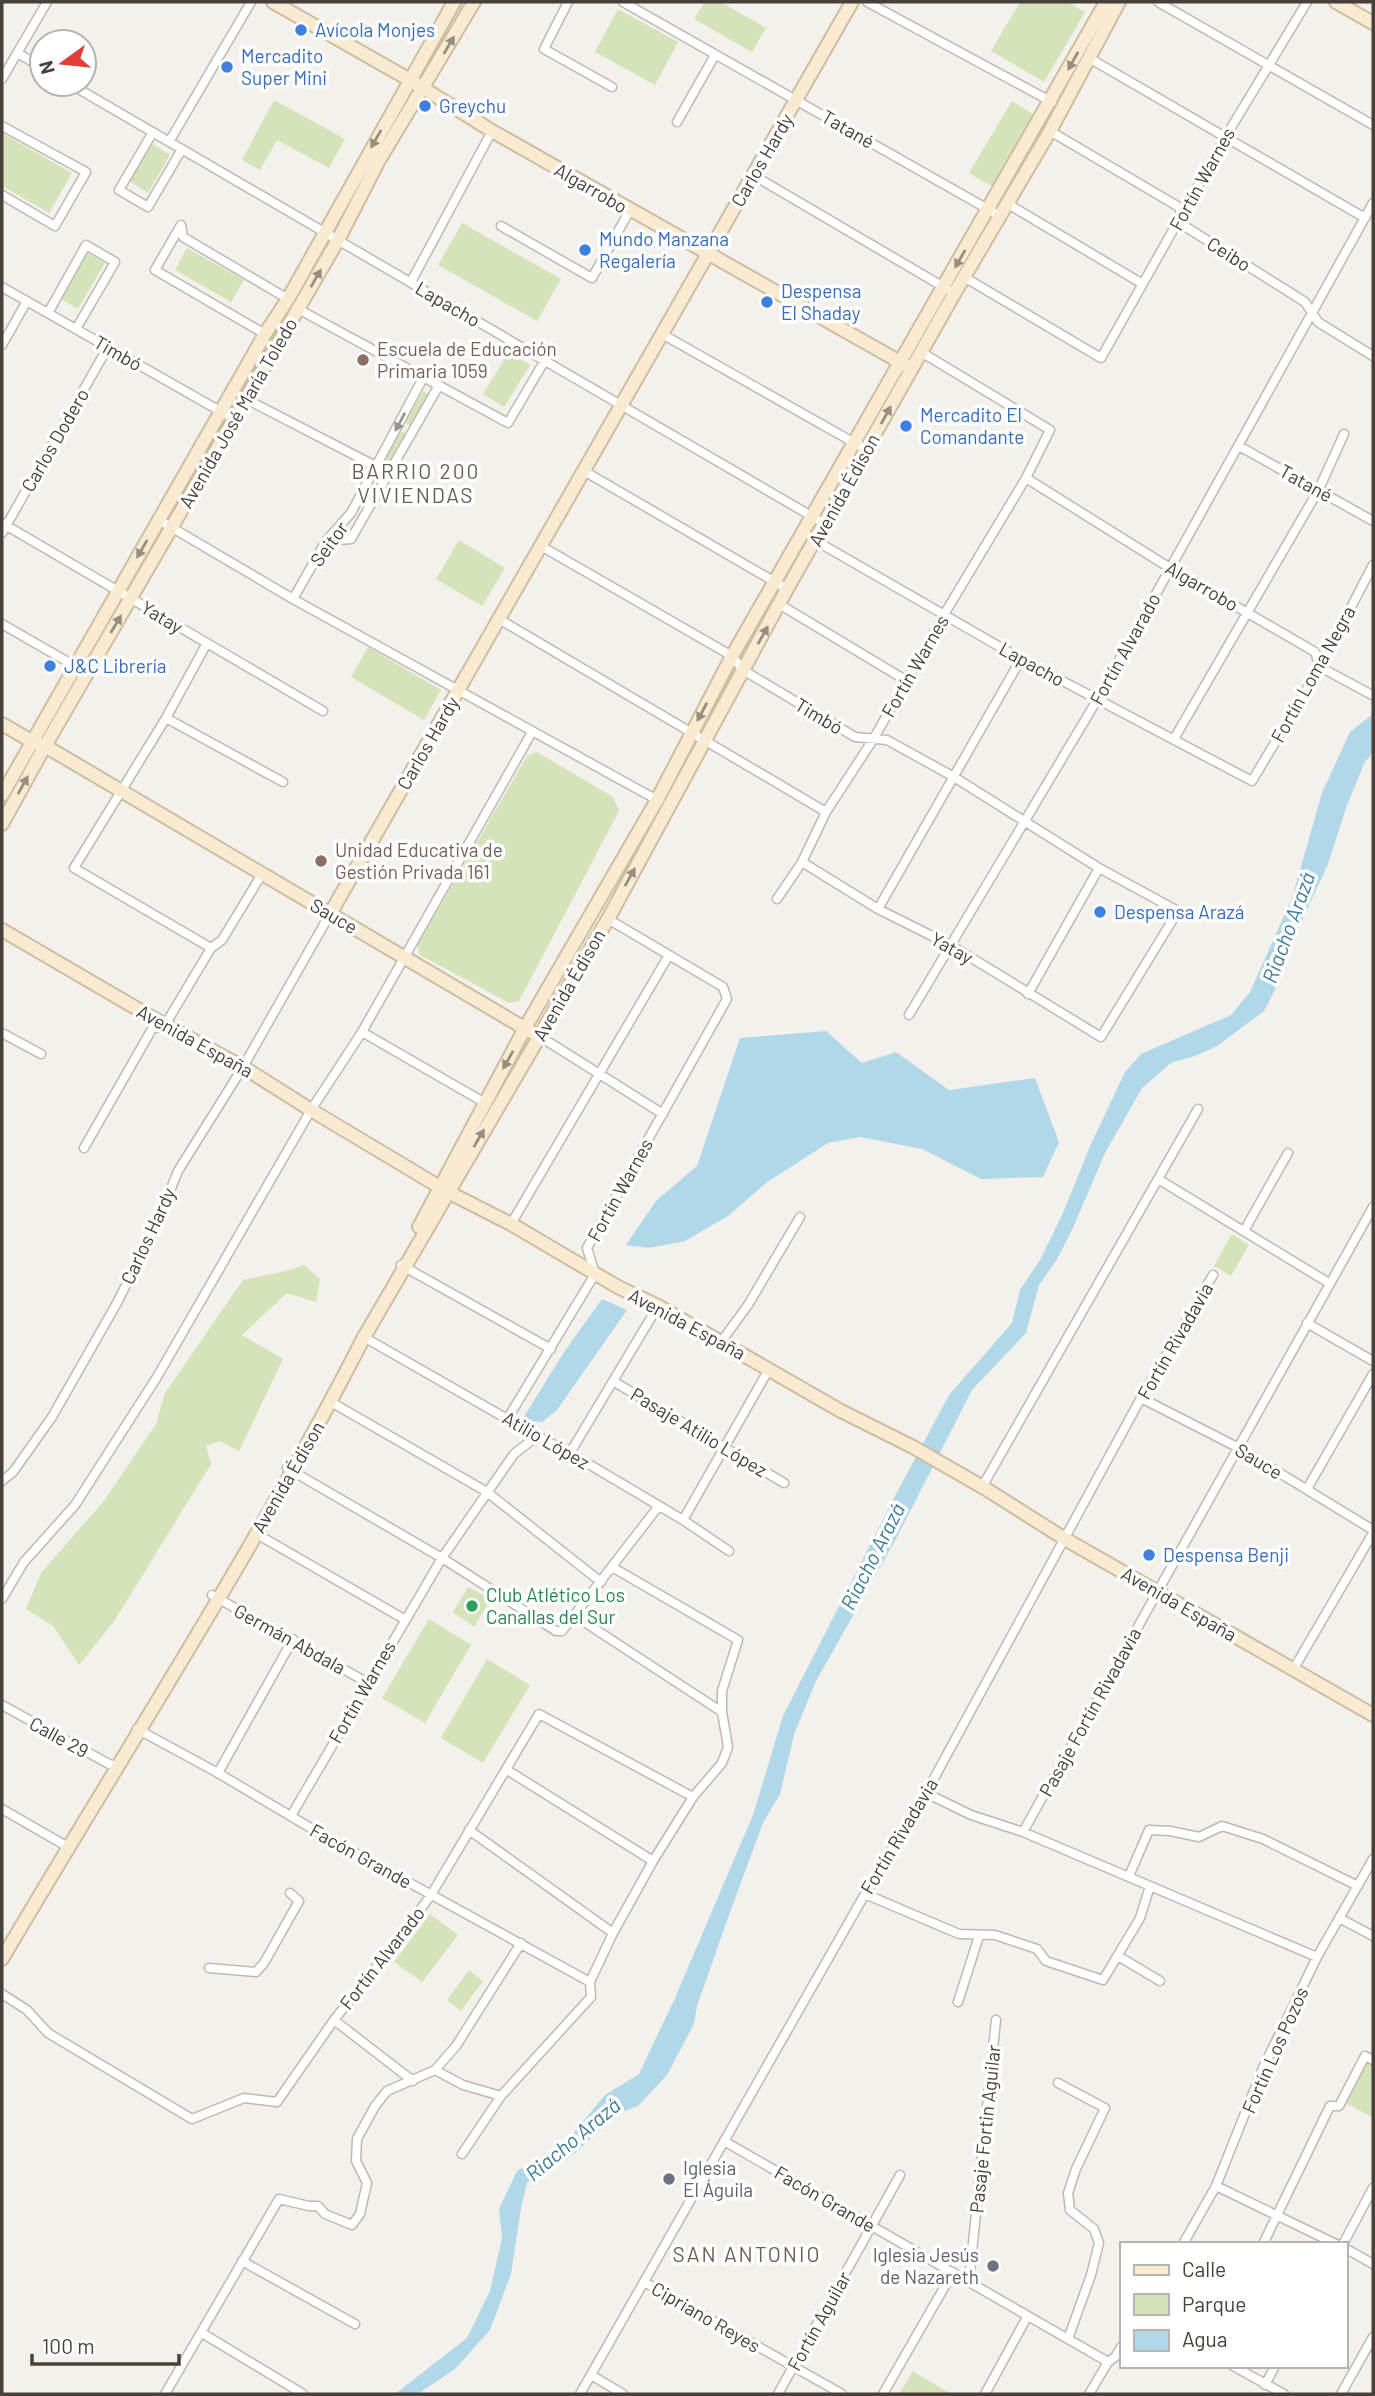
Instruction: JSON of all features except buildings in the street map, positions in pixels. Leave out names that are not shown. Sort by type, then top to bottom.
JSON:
[{"type":"main road","name":"Algarrobo","points":[[273,2],[629,210],[907,365]]},
{"type":"main road","name":"Avenida José María Toledo","points":[[2,824],[75,666],[265,334],[288,299],[454,2]]},
{"type":"main road","name":"Avenida José María Toledo","points":[[2,795],[39,744],[131,599],[338,240],[378,162],[474,2]]},
{"type":"main road","name":"Carlos Hardy","points":[[330,914],[852,2]]},
{"type":"main road","points":[[1336,2],[1373,23]]},
{"type":"main road","name":"Avenida Édison","points":[[490,1106],[539,1037],[608,919],[787,589],[867,450],[907,365],[1057,104],[1106,5]]},
{"type":"main road","name":"Avenida Édison","points":[[215,1597],[255,1534],[403,1266],[490,1106],[525,1028],[657,800],[732,656],[854,443],[907,365],[921,352],[949,290],[964,277],[994,213],[1008,204],[1050,131],[1057,104],[1088,58],[1106,5]]},
{"type":"main road","name":"Sauce","points":[[2,724],[539,1037]]},
{"type":"main road","name":"Avenida España","points":[[2,930],[243,1067],[444,1189],[511,1224],[618,1287],[658,1306],[841,1411],[942,1463],[1065,1539],[1373,1715]]},
{"type":"main road","name":"Avenida Édison","points":[[2,1944],[137,1729],[331,1402],[362,1336]]},
{"type":"main road","name":"Avenida Édison","points":[[2,1959],[65,1845]]},
{"type":"street","points":[[2,79],[45,2]]},
{"type":"street","points":[[169,142],[251,2]]},
{"type":"street","points":[[568,2],[544,48],[612,87]]},
{"type":"street","name":"Tatané","points":[[623,2],[994,213]]},
{"type":"street","points":[[642,12],[648,2]]},
{"type":"street","points":[[867,2],[1057,104]]},
{"type":"street","points":[[1158,2],[1373,125]]},
{"type":"street","name":"Fortín Warnes","points":[[964,277],[1101,358],[1226,136],[1307,2]]},
{"type":"street","points":[[17,53],[28,60]]},
{"type":"street","points":[[677,122],[715,55]]},
{"type":"street","points":[[1088,58],[1365,218]]},
{"type":"street","name":"Lapacho","points":[[94,98],[825,524]]},
{"type":"street","points":[[2,126],[86,172],[55,226],[2,195]]},
{"type":"street","points":[[411,282],[492,131]]},
{"type":"street","name":"Ceibo","points":[[1050,131],[1179,207],[1186,227],[1305,302],[1318,322],[1373,356]]},
{"type":"street","points":[[153,132],[119,190],[148,207],[182,149]]},
{"type":"street","points":[[753,176],[949,290]]},
{"type":"street","name":"Fortín Alvarado","points":[[909,1015],[1097,700],[1373,203]]},
{"type":"street","points":[[1008,204],[1141,283]]},
{"type":"street","points":[[501,226],[592,278],[629,210]]},
{"type":"street","points":[[265,334],[155,270],[181,225],[183,237],[288,299]]},
{"type":"street","points":[[48,313],[86,245],[115,262],[76,329]]},
{"type":"street","name":"Timbó","points":[[2,287],[234,419]]},
{"type":"street","points":[[2,345],[27,301]]},
{"type":"street","points":[[298,309],[508,423],[545,360]]},
{"type":"street","points":[[662,334],[867,450]]},
{"type":"street","name":"Carlos Dodero","points":[[3,527],[108,347]]},
{"type":"street","name":"Fortín Warnes","points":[[777,899],[802,862],[826,812],[874,738],[1026,478],[1050,430],[921,352]]},
{"type":"street","name":"Seitor","points":[[293,599],[326,541],[351,513],[423,378]]},
{"type":"street","points":[[326,541],[351,539],[438,387]]},
{"type":"street","points":[[246,399],[389,473]]},
{"type":"street","points":[[1174,738],[1319,489],[1344,434]]},
{"type":"street","name":"Tatané","points":[[1239,446],[1373,521]]},
{"type":"street","points":[[584,471],[787,589]]},
{"type":"street","name":"Algarrobo","points":[[1026,478],[1170,568],[1315,652],[1320,667],[1372,695]]},
{"type":"street","points":[[159,520],[293,599],[669,807]]},
{"type":"street","name":"Yatay","points":[[3,527],[323,711]]},
{"type":"street","name":"Lapacho","points":[[816,541],[1021,659],[1252,781]]},
{"type":"street","name":"Timbó","points":[[541,547],[732,656],[743,670],[855,737],[887,740],[954,777],[1099,868],[1178,911],[1101,1037]]},
{"type":"street","name":"Fortín Loma Negra","points":[[1252,781],[1320,667],[1373,565]]},
{"type":"street","points":[[779,604],[907,681]]},
{"type":"street","points":[[499,619],[826,812]]},
{"type":"street","points":[[2,624],[75,666]]},
{"type":"street","points":[[207,643],[166,718],[74,868],[211,948]]},
{"type":"street","points":[[878,909],[1021,659]]},
{"type":"street","points":[[166,718],[283,782]]},
{"type":"street","points":[[2,1599],[24,1562],[75,1505],[157,1377],[311,1110],[362,1032],[532,732]]},
{"type":"street","name":"Yatay","points":[[802,862],[878,909],[952,946],[1101,1037]]},
{"type":"street","points":[[1028,994],[1099,868]]},
{"type":"street","points":[[84,1148],[152,1029],[165,1025],[211,948],[222,940],[262,874]]},
{"type":"street","name":"Carlos Hardy","points":[[2,1482],[13,1472],[52,1417],[117,1303],[157,1223],[178,1171],[243,1067],[330,914]]},
{"type":"street","points":[[511,1224],[668,954],[608,919]]},
{"type":"street","name":"Fortín Warnes","points":[[595,1274],[587,1248],[727,999],[723,986],[668,954]]},
{"type":"street","points":[[2,1032],[41,1054]]},
{"type":"street","points":[[362,1032],[490,1106]]},
{"type":"street","name":"Sauce","points":[[539,1037],[663,1114]]},
{"type":"street","points":[[982,1487],[1198,1108]]},
{"type":"street","points":[[1244,1231],[1288,1153]]},
{"type":"street","points":[[1158,1179],[1329,1283]]},
{"type":"street","name":"Pasaje Fortín Rivadavia","points":[[1023,1832],[1373,1207]]},
{"type":"street","points":[[721,1342],[748,1305],[800,1217]]},
{"type":"street","points":[[403,1266],[551,1349]]},
{"type":"street","points":[[508,1418],[595,1274]]},
{"type":"street","name":"Fortín Rivadavia","points":[[580,2394],[865,1894],[926,1793],[1141,1398],[1213,1275]]},
{"type":"street","points":[[570,1452],[658,1306]]},
{"type":"street","points":[[1307,1323],[1373,1361]]},
{"type":"street","name":"Atilio López","points":[[362,1336],[570,1452],[729,1551]]},
{"type":"street","points":[[683,1520],[769,1369]]},
{"type":"street","points":[[1307,1489],[1373,1374]]},
{"type":"street","name":"Pasaje Atilio López","points":[[613,1381],[784,1483]]},
{"type":"street","name":"Sauce","points":[[1141,1398],[1237,1447],[1373,1531]]},
{"type":"street","points":[[331,1402],[487,1492],[601,1582]]},
{"type":"street","name":"Fortín Warnes","points":[[291,1816],[442,1558],[514,1454],[537,1436]]},
{"type":"street","points":[[289,1469],[442,1558],[556,1631],[562,1631],[575,1616],[658,1507]]},
{"type":"street","points":[[1293,1670],[1373,1531]]},
{"type":"street","points":[[255,1534],[404,1619]]},
{"type":"street","points":[[462,2154],[501,2096],[591,1997],[590,1982],[653,1861],[693,1797],[722,1763],[728,1747],[722,1712],[722,1691],[738,1640],[612,1567]]},
{"type":"street","name":"Germán Abdala","points":[[215,1597],[368,1683]]},
{"type":"street","points":[[575,1616],[722,1712]]},
{"type":"street","points":[[218,1773],[293,1640]]},
{"type":"street","name":"Calle 29","points":[[2,1706],[113,1765]]},
{"type":"street","name":"Fortín Alvarado","points":[[2,1994],[27,2010],[48,2033],[192,2119],[244,2098],[277,2102],[334,2020],[431,1895],[539,1714],[693,1797]]},
{"type":"street","name":"Facón Grande","points":[[137,1729],[590,1982]]},
{"type":"street","points":[[507,1770],[653,1861]]},
{"type":"street","points":[[926,1793],[971,1815],[1023,1832],[1317,1957]]},
{"type":"street","points":[[2,1809],[65,1845]]},
{"type":"street","points":[[1129,1876],[1149,1830],[1170,1831],[1199,1838],[1222,1826],[1263,1839],[1359,1886]]},
{"type":"street","points":[[469,1830],[614,1933]]},
{"type":"street","name":"Fortín Los Pozos","points":[[1183,2242],[1216,2186],[1263,2068],[1317,1957],[1373,1859]]},
{"type":"street","points":[[865,1894],[960,1934],[995,1935],[1037,1950],[1046,1961],[1102,1980],[1140,1918],[1150,1886]]},
{"type":"street","points":[[209,1968],[256,1972],[264,1963],[299,1901],[290,1893]]},
{"type":"street","points":[[1341,1919],[1373,1936]]},
{"type":"street","points":[[958,2001],[979,1936]]},
{"type":"street","points":[[165,2394],[279,2199],[318,2206],[325,2214],[352,2225],[360,2214],[367,2183],[356,2161],[357,2139],[387,2091],[435,2070],[456,2046],[521,1943]]},
{"type":"street","points":[[1118,1956],[1160,1981]]},
{"type":"street","points":[[334,2020],[413,2081]]},
{"type":"street","name":"Pasaje Fortin Aguilar","points":[[969,2281],[996,2020]]},
{"type":"street","points":[[1264,2242],[1330,2106],[1339,2106],[1365,2056],[1373,2060]]},
{"type":"street","points":[[435,2070],[463,2085],[501,2096]]},
{"type":"street","points":[[1058,2083],[1105,2108],[1076,2169],[1068,2193],[1070,2210],[1094,2229],[1099,2243],[1091,2275],[1068,2339]]},
{"type":"street","name":"Facón Grande","points":[[724,2141],[1108,2362]]},
{"type":"street","name":"Fortín Aguilar","points":[[778,2394],[900,2175]]},
{"type":"street","points":[[1216,2186],[1332,2242]]},
{"type":"street","points":[[1344,2242],[1373,2188]]},
{"type":"street","points":[[1347,2249],[1373,2264]]},
{"type":"street","points":[[242,2261],[355,2324]]},
{"type":"street","points":[[883,2394],[953,2272]]},
{"type":"street","name":"Cipriano Reyes","points":[[644,2282],[842,2394]]},
{"type":"street","points":[[985,2394],[1027,2316]]},
{"type":"street","points":[[202,2333],[303,2394]]},
{"type":"street","points":[[1341,2394],[1373,2337]]},
{"type":"street","points":[[1089,2394],[1108,2362],[1120,2349]]},
{"type":"street","points":[[1236,2368],[1283,2394]]},
{"type":"street","points":[[1265,2385],[1274,2368]]},
{"type":"street","points":[[591,2375],[623,2394]]},
{"type":"green space","points":[[462,2],[467,2],[427,72],[423,70]]},
{"type":"green space","points":[[705,2],[721,2],[766,28],[752,52],[694,19]]},
{"type":"green space","points":[[1020,2],[1068,2],[1085,12],[1044,82],[991,51]]},
{"type":"green space","points":[[618,9],[678,42],[655,85],[595,52]]},
{"type":"green space","points":[[274,100],[345,139],[329,168],[277,140],[260,170],[242,160]]},
{"type":"green space","points":[[1012,101],[1036,116],[993,187],[969,173]]},
{"type":"green space","points":[[2,133],[72,173],[49,213],[2,186]]},
{"type":"green space","points":[[152,144],[170,155],[148,193],[129,181]]},
{"type":"green space","points":[[462,223],[561,279],[537,321],[438,265]]},
{"type":"green space","points":[[187,248],[244,280],[231,302],[175,270]]},
{"type":"green space","points":[[321,248],[325,250],[235,404],[232,402]]},
{"type":"green space","points":[[88,253],[105,263],[78,309],[61,299]]},
{"type":"green space","points":[[509,352],[530,365],[504,407],[483,394]]},
{"type":"green space","points":[[423,391],[429,395],[411,426],[405,423]]},
{"type":"green space","points":[[401,431],[407,434],[389,466],[383,463]]},
{"type":"green space","points":[[215,433],[218,436],[174,514],[170,511]]},
{"type":"green space","points":[[459,540],[505,568],[482,606],[436,579]]},
{"type":"green space","points":[[115,606],[119,608],[48,734],[43,731]]},
{"type":"green space","points":[[368,647],[441,690],[424,720],[351,677]]},
{"type":"green space","points":[[537,752],[613,797],[619,811],[519,1001],[509,1003],[420,955],[417,946],[527,756]]},
{"type":"green space","points":[[1232,1234],[1249,1245],[1231,1276],[1214,1266]]},
{"type":"green space","points":[[304,1265],[320,1279],[316,1302],[287,1293],[242,1335],[283,1359],[239,1451],[219,1441],[206,1446],[211,1464],[115,1620],[79,1665],[53,1626],[26,1609],[41,1573],[103,1502],[156,1424],[165,1393],[243,1280]]},
{"type":"green space","name":"Club Atlético Los Canallas del Sur","points":[[468,1587],[491,1599],[474,1627],[453,1612]]},
{"type":"green space","points":[[429,1619],[471,1645],[425,1723],[382,1698]]},
{"type":"green space","points":[[487,1659],[530,1685],[483,1763],[441,1738]]},
{"type":"green space","points":[[430,1914],[458,1935],[422,1982],[394,1962]]},
{"type":"green space","points":[[469,1970],[483,1981],[461,2011],[447,2000]]},
{"type":"green space","points":[[1367,2060],[1373,2064],[1373,2118],[1344,2102]]},
{"type":"green space","points":[[913,2371],[951,2394],[899,2394]]},
{"type":"water","name":"Riacho Arazá","points":[[1373,714],[1373,753],[1365,762],[1347,805],[1328,864],[1264,1011],[1217,1046],[1171,1063],[1142,1088],[1105,1153],[1056,1261],[1039,1285],[1026,1333],[972,1390],[896,1539],[815,1683],[794,1735],[780,1794],[763,1823],[697,2006],[694,2024],[667,2075],[638,2106],[616,2114],[573,2155],[527,2183],[511,2274],[490,2330],[455,2369],[418,2394],[395,2394],[467,2338],[490,2291],[502,2238],[499,2209],[517,2171],[567,2141],[605,2095],[639,2074],[675,1998],[753,1815],[783,1716],[949,1395],[1012,1323],[1020,1290],[1040,1260],[1063,1213],[1091,1144],[1125,1072],[1141,1054],[1231,1015],[1250,992],[1292,898],[1322,793],[1350,732]]},
{"type":"water","points":[[826,1031],[862,1063],[896,1052],[949,1090],[1035,1078],[1059,1142],[1043,1177],[981,1179],[922,1149],[860,1137],[828,1143],[766,1183],[728,1216],[685,1241],[649,1248],[626,1245],[656,1201],[697,1166],[740,1038]]},
{"type":"water","points":[[602,1299],[627,1310],[557,1410],[542,1422],[522,1420],[564,1352]]},
{"type":"place","name":"Avícola Monjes","points":[[301,30]]},
{"type":"place","name":"Mercadito Super Mini","points":[[227,67]]},
{"type":"place","name":"Greychu","points":[[425,106]]},
{"type":"place","name":"Mundo Manzana Regalería","points":[[585,250]]},
{"type":"place","name":"Despensa El Shaday","points":[[767,302]]},
{"type":"place","name":"Escuela de Educación Primaria 1059","points":[[363,360]]},
{"type":"place","name":"Mercadito El Comandante","points":[[906,426]]},
{"type":"place","name":"J&C Librería","points":[[50,666]]},
{"type":"place","name":"Unidad Educativa de Gestión Privada 161","points":[[321,861]]},
{"type":"place","name":"Despensa Arazá","points":[[1100,912]]},
{"type":"place","name":"Despensa Benji","points":[[1149,1555]]},
{"type":"place","name":"Club Atlético Los Canallas del Sur","points":[[472,1606]]},
{"type":"place","name":"Iglesia El Águila","points":[[669,2179]]},
{"type":"place","name":"Iglesia Jesús de Nazareth","points":[[993,2266]]},
{"type":"district","name":"BARRIO 200 VIVIENDAS","points":[[416,484]]},
{"type":"district","name":"SAN ANTONIO","points":[[747,2255]]}]
